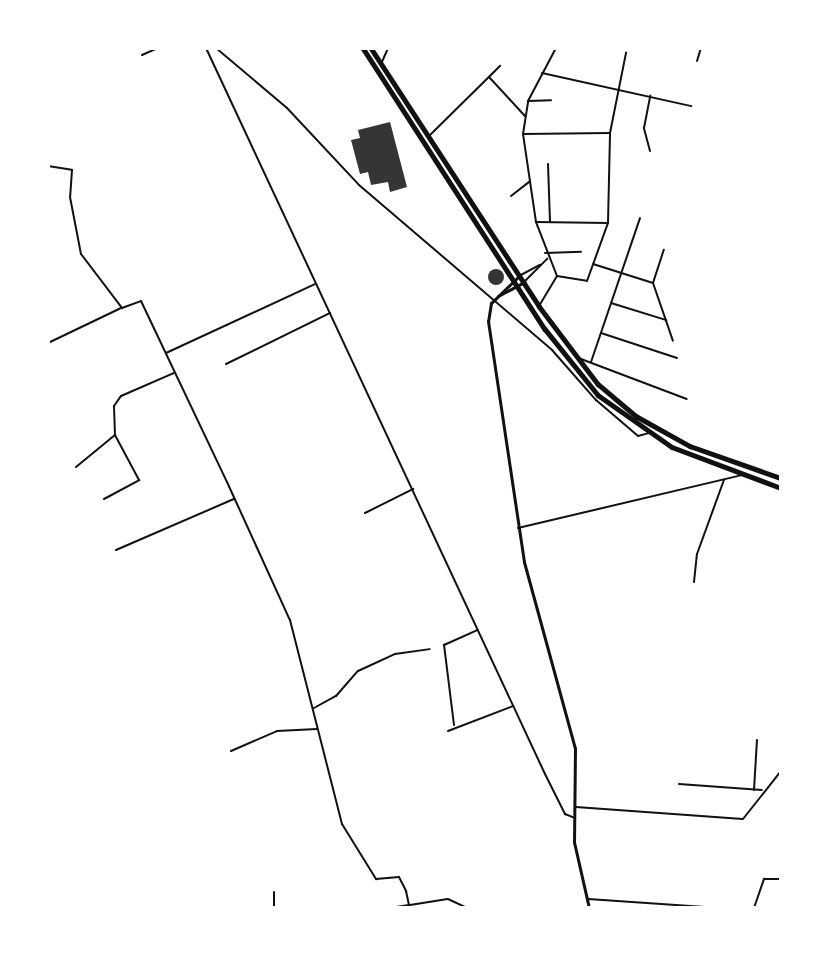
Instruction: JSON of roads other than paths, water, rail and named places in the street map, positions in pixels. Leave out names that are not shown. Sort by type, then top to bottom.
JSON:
[{"type":"main road","points":[[363,48],[518,287],[583,378],[649,433],[744,475],[781,488]]},
{"type":"main road","points":[[371,48],[539,306],[575,357],[616,401],[652,426],[708,454],[781,478]]},
{"type":"street","points":[[142,55],[158,48]]},
{"type":"street","points":[[206,48],[513,706],[565,814],[575,818]]},
{"type":"street","points":[[216,48],[491,303],[552,350],[615,417],[641,438],[649,433]]},
{"type":"street","points":[[224,48],[224,54]]},
{"type":"street","points":[[381,64],[388,48]]},
{"type":"street","points":[[556,48],[528,101],[523,134],[536,222],[547,259],[557,276]]},
{"type":"street","points":[[697,61],[701,48]]},
{"type":"street","points":[[557,276],[587,281],[608,223],[610,133],[626,53]]},
{"type":"street","points":[[429,136],[500,66]]},
{"type":"street","points":[[542,73],[691,106]]},
{"type":"street","points":[[489,77],[525,116]]},
{"type":"street","points":[[650,96],[644,128],[650,151]]},
{"type":"street","points":[[528,101],[551,100]]},
{"type":"street","points":[[523,134],[610,133]]},
{"type":"street","points":[[548,164],[550,222]]},
{"type":"street","points":[[48,166],[72,170],[70,197],[81,254],[122,308]]},
{"type":"street","points":[[511,196],[529,182]]},
{"type":"street","points":[[591,362],[639,218]]},
{"type":"street","points":[[536,222],[608,223]]},
{"type":"street","points":[[664,250],[653,283],[674,341]]},
{"type":"street","points":[[545,253],[581,252]]},
{"type":"street","points":[[497,297],[518,287],[547,259]]},
{"type":"street","points":[[593,264],[653,283]]},
{"type":"street","points":[[540,265],[519,276],[491,303],[488,321],[518,528],[575,748],[574,842],[589,908]]},
{"type":"street","points":[[539,306],[557,276]]},
{"type":"street","points":[[166,354],[315,284]]},
{"type":"street","points":[[48,343],[141,301],[290,620],[342,824],[376,879],[399,876],[410,905]]},
{"type":"street","points":[[611,303],[666,320]]},
{"type":"street","points":[[226,363],[330,313]]},
{"type":"street","points":[[601,333],[678,358]]},
{"type":"street","points":[[575,357],[687,399]]},
{"type":"street","points":[[104,499],[139,480],[115,435],[114,406],[121,396],[174,374]]},
{"type":"street","points":[[75,467],[115,435]]},
{"type":"street","points":[[518,528],[744,475]]},
{"type":"street","points":[[694,582],[696,554],[724,480]]},
{"type":"street","points":[[365,513],[413,489]]},
{"type":"street","points":[[116,550],[234,498]]},
{"type":"street","points":[[454,725],[444,645],[478,630]]},
{"type":"street","points":[[314,708],[336,696],[358,671],[395,654],[430,649]]},
{"type":"street","points":[[448,730],[513,706]]},
{"type":"street","points":[[231,751],[277,731],[317,729]]},
{"type":"street","points":[[754,790],[757,740]]},
{"type":"street","points":[[576,807],[743,819],[762,790],[781,771]]},
{"type":"street","points":[[680,784],[762,790]]},
{"type":"street","points":[[754,908],[764,879],[781,879]]},
{"type":"street","points":[[274,892],[274,908]]},
{"type":"street","points":[[391,908],[448,899],[467,908]]},
{"type":"street","points":[[587,899],[720,908]]}]
